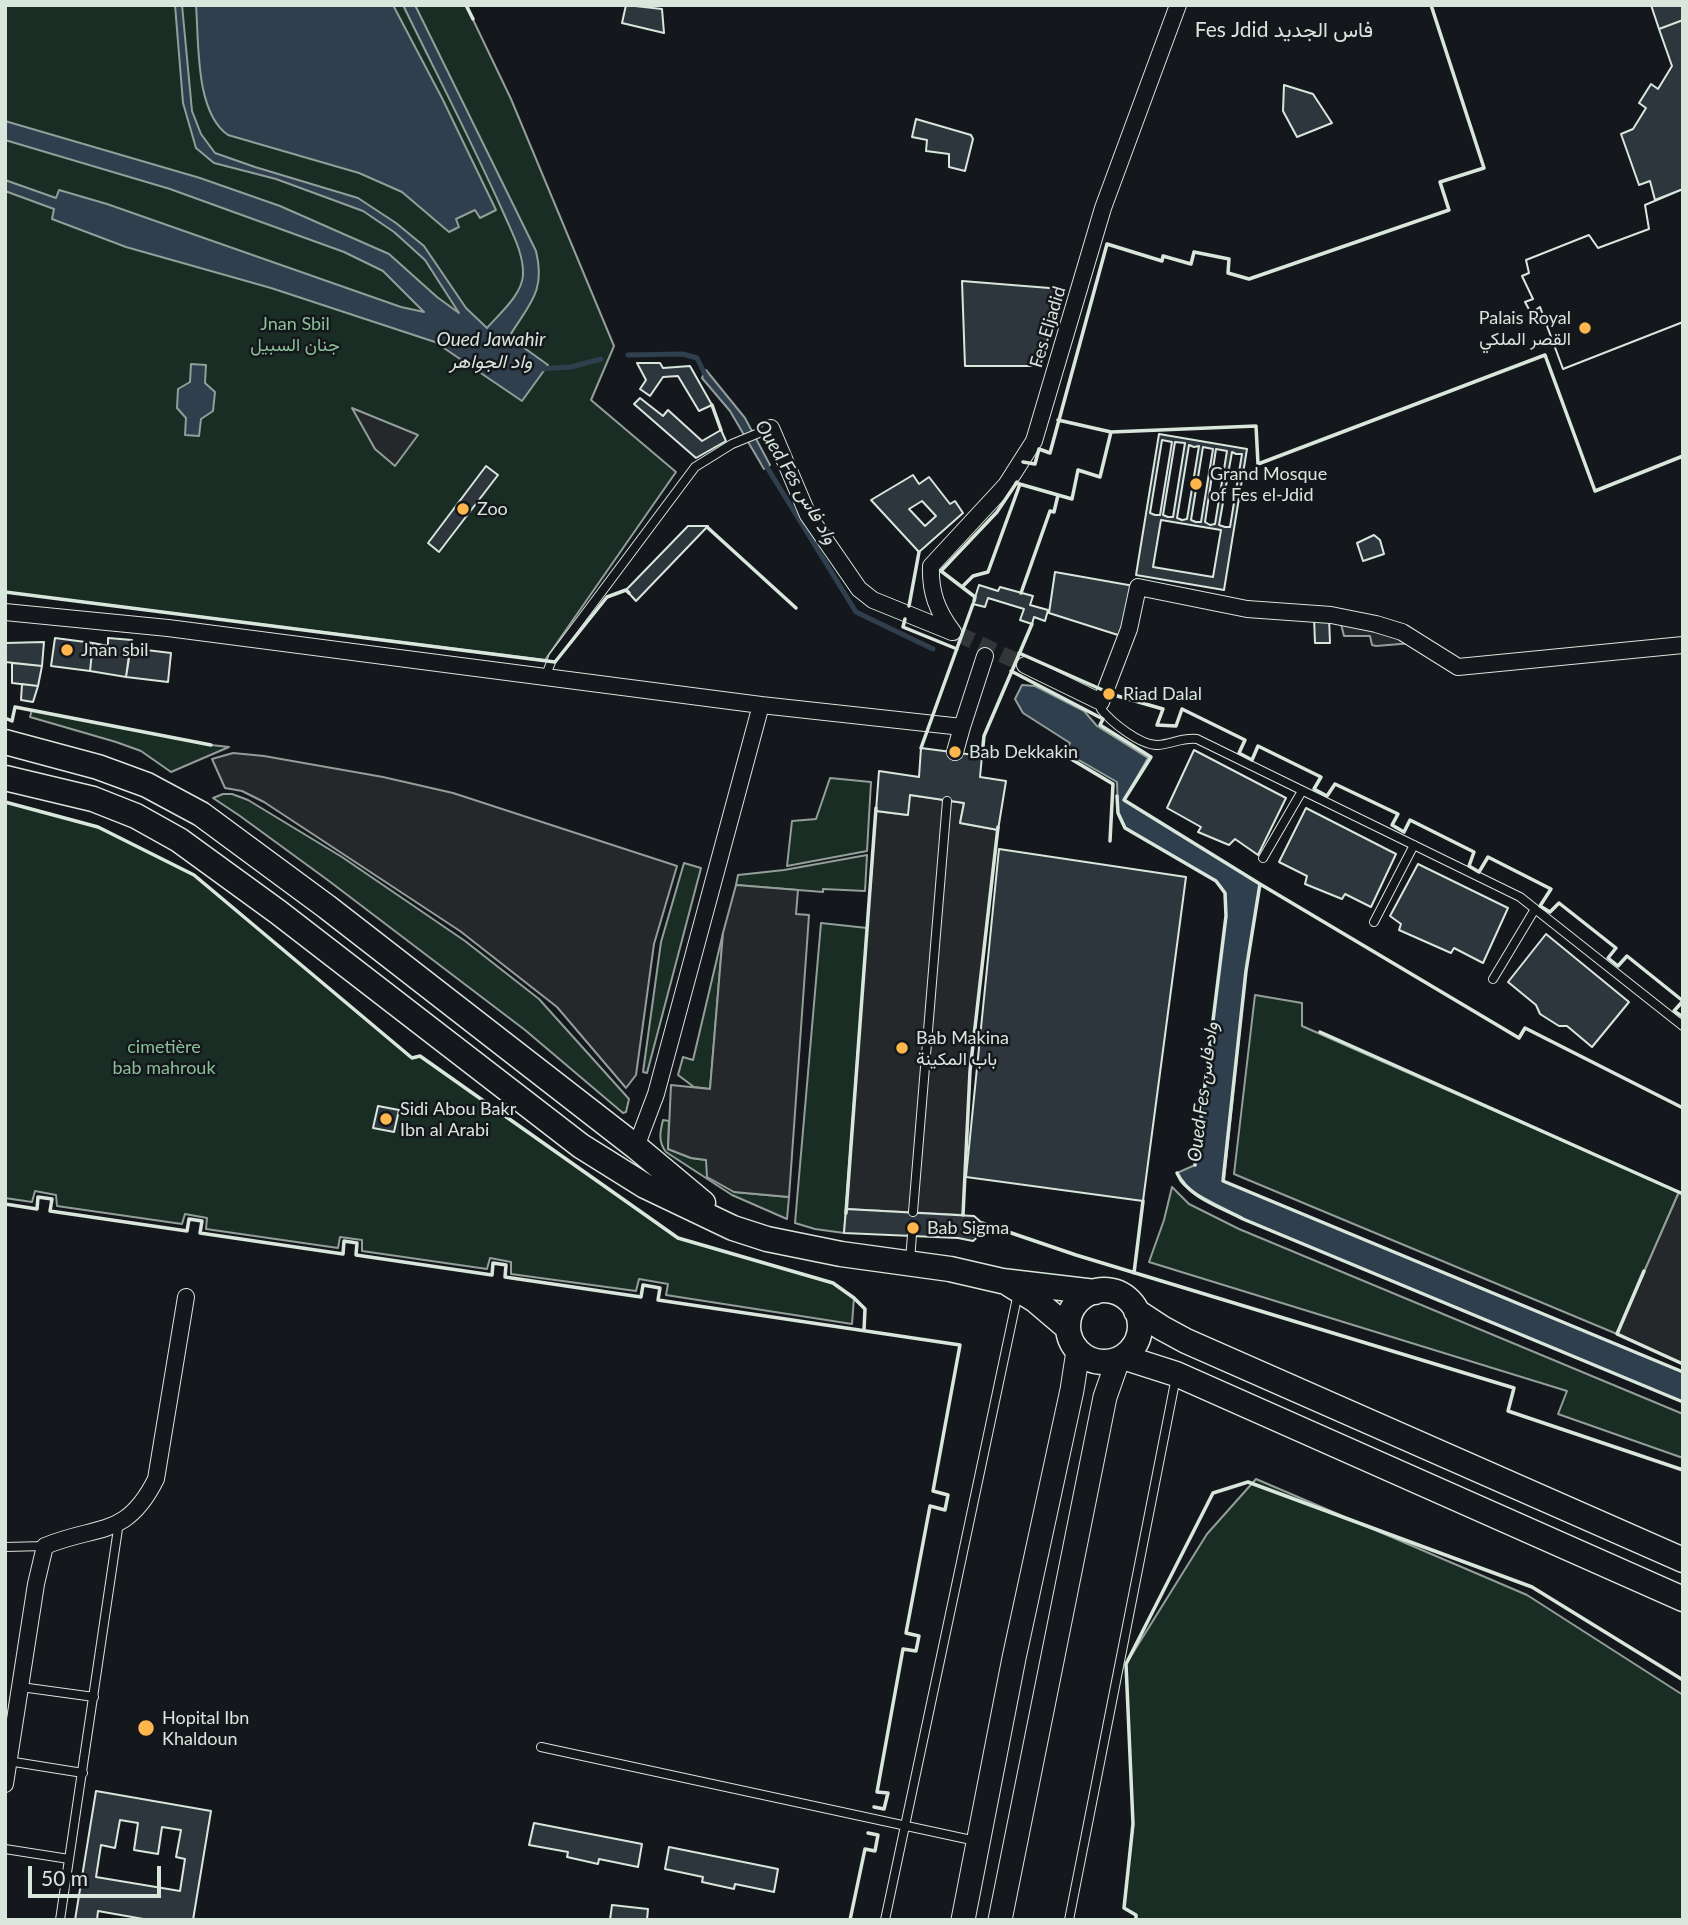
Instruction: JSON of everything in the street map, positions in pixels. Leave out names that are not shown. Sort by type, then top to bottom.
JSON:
[{"type":"main road","points":[[5,742],[98,767],[147,785],[201,814],[327,907],[636,1147],[733,1228]]},
{"type":"main road","points":[[5,778],[93,799],[136,816],[179,840],[268,904],[581,1146],[645,1186],[733,1228],[767,1239],[841,1254],[910,1263],[1011,1285],[1095,1292]]},
{"type":"main road","points":[[1011,1285],[1068,1328]]},
{"type":"main road","points":[[1683,1560],[1186,1341],[1136,1311],[1124,1296],[1105,1290],[1095,1292],[1075,1305],[1070,1316],[1069,1336],[1078,1351],[1097,1362],[1120,1358],[1176,1374],[1683,1599]]},
{"type":"main road","points":[[1000,1920],[1105,1397],[1120,1358],[1133,1348],[1139,1336],[1140,1324],[1136,1311]]},
{"type":"main road","points":[[963,1920],[1078,1351]]},
{"type":"street","name":"Fes Eljadid","points":[[764,431],[808,515],[859,590],[873,600],[955,633],[933,598],[931,566],[1006,485],[1034,441],[1103,208],[1178,5]]},
{"type":"street","points":[[1025,665],[1101,702],[1129,629],[1138,587],[1247,609],[1331,615],[1376,624],[1402,632],[1458,667],[1683,645]]},
{"type":"street","points":[[5,612],[168,628],[761,705],[962,727]]},
{"type":"street","points":[[955,752],[985,656]]},
{"type":"street","points":[[636,1147],[656,1094],[761,705]]},
{"type":"street","points":[[5,1784],[36,1584],[45,1546],[65,1538],[109,1528],[143,1504],[156,1479],[186,1297]]},
{"type":"lane","points":[[546,675],[553,657],[695,467],[732,444],[764,431]]},
{"type":"lane","points":[[1101,702],[1101,709],[1118,727],[1152,745],[1187,738],[1198,739],[1520,897],[1683,1026]]},
{"type":"lane","points":[[1263,858],[1302,791]]},
{"type":"lane","points":[[913,1212],[947,801]]},
{"type":"lane","points":[[1374,922],[1414,845]]},
{"type":"lane","points":[[1493,979],[1535,909]]},
{"type":"lane","points":[[910,1263],[912,1236]]},
{"type":"lane","points":[[885,1920],[1011,1285]]},
{"type":"lane","points":[[1069,1920],[1176,1374]]},
{"type":"lane","points":[[60,1920],[119,1522]]},
{"type":"lane","points":[[5,1547],[45,1546]]},
{"type":"lane","points":[[21,1687],[94,1697]]},
{"type":"lane","points":[[541,1747],[978,1841]]},
{"type":"lane","points":[[7,1760],[83,1773]]},
{"type":"lane","points":[[5,1849],[69,1859]]},
{"type":"green space","name":"Jnan Sbil جنان السبيل","points":[[5,5],[466,5],[511,99],[614,346],[591,400],[676,472],[545,660],[5,592]]},
{"type":"green space","points":[[32,710],[229,747],[171,772],[141,751],[30,717]]},
{"type":"green space","points":[[830,778],[871,782],[867,851],[787,866],[792,821],[816,819]]},
{"type":"green space","points":[[232,794],[248,800],[342,857],[465,941],[539,999],[629,1099],[626,1112],[623,1113],[525,1030],[329,881],[213,798]]},
{"type":"green space","name":"cimetière bab mahrouk","points":[[5,802],[98,827],[194,875],[412,1058],[420,1056],[678,1238],[833,1283],[854,1298],[852,1324],[666,1295],[668,1284],[639,1279],[636,1291],[511,1274],[511,1262],[490,1258],[487,1269],[362,1251],[362,1240],[340,1237],[338,1248],[206,1229],[207,1218],[185,1214],[182,1224],[57,1206],[56,1195],[35,1191],[32,1202],[5,1198]]},
{"type":"green space","points":[[867,855],[865,891],[823,889],[823,892],[736,885],[738,875],[784,870]]},
{"type":"green space","points":[[684,863],[701,868],[647,1073],[643,1072],[661,942]]},
{"type":"green space","points":[[821,923],[867,928],[844,1233],[795,1223]]},
{"type":"green space","points":[[723,933],[710,1089],[694,1087],[678,1075],[683,1057],[693,1060]]},
{"type":"green space","points":[[1255,995],[1302,1003],[1302,1026],[1679,1192],[1617,1334],[1234,1174]]},
{"type":"green space","points":[[663,1120],[669,1121],[668,1149],[691,1158],[706,1160],[734,1192],[789,1197],[787,1219],[732,1195],[666,1152],[660,1137]]},
{"type":"green space","points":[[1172,1187],[1189,1204],[1239,1229],[1683,1414],[1683,1458],[1558,1414],[1567,1391],[1149,1262]]},
{"type":"green space","points":[[1256,1479],[1527,1595],[1683,1695],[1683,1920],[1136,1920],[1136,1915],[1124,1908],[1133,1824],[1126,1664],[1207,1534]]},
{"type":"shaded area","points":[[352,408],[418,435],[395,466],[375,449]]},
{"type":"shaded area","points":[[1338,612],[1408,626],[1459,661],[1413,643],[1376,646],[1372,645],[1370,636],[1344,636]]},
{"type":"shaded area","points":[[233,753],[383,777],[453,793],[677,866],[654,944],[636,1075],[626,1088],[557,1007],[460,931],[264,802],[242,791],[225,788],[212,759]]},
{"type":"shaded area","points":[[910,795],[964,803],[960,823],[998,830],[970,1071],[963,1215],[846,1209],[876,811],[907,815]]},
{"type":"shaded area","points":[[736,885],[798,890],[796,914],[809,915],[789,1197],[734,1192],[707,1177],[706,1160],[691,1158],[668,1149],[671,1085],[710,1089],[723,933]]},
{"type":"shaded area","points":[[1679,1192],[1683,1194],[1683,1364],[1617,1334]]},
{"type":"water","points":[[175,5],[182,5],[192,111],[201,134],[215,153],[358,198],[396,223],[424,246],[466,308],[487,328],[519,290],[523,275],[522,259],[492,188],[403,5],[415,5],[536,251],[539,265],[537,288],[509,337],[548,365],[522,401],[435,342],[271,288],[126,247],[52,219],[54,209],[5,191],[5,180],[56,198],[59,190],[107,204],[401,307],[424,312],[383,271],[344,252],[170,189],[5,140],[5,121],[200,178],[280,206],[389,254],[459,313],[425,260],[394,232],[363,211],[276,179],[214,163],[196,148],[183,103]]},
{"type":"water","points":[[196,5],[393,5],[496,210],[480,218],[475,210],[456,219],[459,227],[449,232],[402,192],[359,173],[228,135],[217,124],[204,94]]},
{"type":"water","points":[[191,364],[206,365],[205,383],[215,392],[213,411],[201,419],[199,436],[185,435],[186,418],[177,408],[178,389],[190,382]]},
{"type":"water","points":[[706,370],[745,418],[770,465],[764,469],[730,411],[702,378]]},
{"type":"water","points":[[1022,685],[1035,686],[1084,711],[1097,726],[1148,758],[1124,800],[1260,884],[1246,971],[1224,1181],[1683,1372],[1683,1402],[1243,1219],[1191,1191],[1181,1182],[1177,1173],[1195,1165],[1226,916],[1225,893],[1216,881],[1125,828],[1118,813],[1117,782],[1065,752],[1070,743],[1023,713],[1015,699]]},
{"type":"building","points":[[626,5],[662,9],[664,33],[622,23]]},
{"type":"building","points":[[1651,5],[1683,5],[1683,20],[1659,29]]},
{"type":"building","points":[[1683,20],[1683,189],[1655,200],[1650,181],[1639,185],[1621,134],[1633,129],[1646,108],[1639,103],[1651,84],[1658,89],[1672,66],[1659,29]]},
{"type":"building","points":[[1284,85],[1313,94],[1332,123],[1297,137],[1283,111]]},
{"type":"building","points":[[916,119],[971,135],[973,139],[965,171],[949,167],[949,154],[926,151],[927,140],[912,137]]},
{"type":"building","points":[[1683,189],[1683,322],[1563,369],[1540,307],[1531,313],[1525,302],[1533,299],[1522,276],[1529,273],[1526,260],[1589,235],[1598,248],[1649,229],[1645,205]]},
{"type":"building","points":[[1683,189],[1683,322],[1563,369],[1540,307],[1531,313],[1525,302],[1533,299],[1522,276],[1529,273],[1526,260],[1589,235],[1598,248],[1649,229],[1645,205]]},
{"type":"building","points":[[962,281],[1062,289],[1040,366],[965,366]]},
{"type":"building","points":[[637,363],[660,363],[663,368],[690,366],[712,405],[699,411],[678,376],[663,377],[650,396],[640,389],[646,380]]},
{"type":"building","points":[[640,398],[663,416],[668,410],[702,441],[721,430],[726,441],[696,458],[634,404]]},
{"type":"building","name":"Grand Mosque of Fes el-Jdid","points":[[1159,434],[1247,449],[1224,590],[1136,575]],"holes":[[[1161,520],[1221,530],[1213,577],[1153,567]]]},
{"type":"building","points":[[1162,440],[1172,442],[1160,515],[1155,515],[1150,513]]},
{"type":"building","points":[[1175,442],[1185,443],[1173,517],[1168,517],[1163,515]]},
{"type":"building","points":[[1189,445],[1199,446],[1187,519],[1182,520],[1177,518]]},
{"type":"building","points":[[1203,447],[1213,449],[1201,522],[1196,522],[1191,520]]},
{"type":"building","points":[[1216,449],[1227,451],[1215,524],[1210,525],[1205,522]]},
{"type":"building","points":[[1232,452],[1242,454],[1230,527],[1225,527],[1219,525]]},
{"type":"building","name":"Zoo","points":[[486,466],[498,475],[439,552],[428,543]]},
{"type":"building","points":[[913,475],[919,484],[929,477],[950,504],[955,501],[963,513],[919,552],[871,500]],"holes":[[[922,501],[936,516],[925,526],[909,509]]]},
{"type":"building","points":[[688,526],[708,526],[636,601],[626,590]]},
{"type":"building","points":[[1374,535],[1380,540],[1384,554],[1363,561],[1357,543]]},
{"type":"building","points":[[1055,572],[1134,586],[1129,629],[1118,635],[1049,613]]},
{"type":"building","points":[[979,585],[998,591],[1000,587],[1033,596],[1030,605],[1048,610],[1045,621],[1034,617],[1032,624],[1020,620],[1024,609],[988,598],[985,607],[973,604]]},
{"type":"building","points":[[1314,617],[1329,617],[1330,643],[1315,643]]},
{"type":"building","points":[[55,638],[93,643],[90,671],[51,666]]},
{"type":"building","points":[[108,638],[132,640],[126,677],[90,671],[93,643],[108,646]]},
{"type":"building","points":[[44,642],[42,666],[5,662],[6,643]]},
{"type":"building","points":[[130,648],[171,653],[168,682],[126,677]]},
{"type":"building","points":[[12,663],[42,666],[38,686],[12,683]]},
{"type":"building","points":[[22,684],[38,686],[33,702],[21,700]]},
{"type":"building","points":[[921,748],[982,756],[980,777],[1006,781],[998,830],[960,823],[964,803],[910,795],[908,815],[876,811],[879,771],[919,777]]},
{"type":"building","points":[[1194,750],[1286,798],[1258,855],[1235,839],[1229,845],[1198,832],[1201,827],[1167,808]]},
{"type":"building","points":[[1306,808],[1396,854],[1371,907],[1345,894],[1342,899],[1305,884],[1307,876],[1279,862]]},
{"type":"building","points":[[999,849],[1186,877],[1143,1201],[966,1177]]},
{"type":"building","points":[[1418,864],[1508,908],[1483,963],[1454,948],[1451,953],[1399,930],[1401,924],[1390,916]]},
{"type":"building","points":[[1546,934],[1629,1002],[1592,1047],[1567,1026],[1559,1026],[1540,1014],[1536,1005],[1508,982]]},
{"type":"building","name":"Sidi Abou Bakr Ibn al Arabi","points":[[378,1106],[399,1110],[394,1132],[373,1128]]},
{"type":"building","name":"Bab Sigma","points":[[846,1209],[974,1216],[982,1223],[981,1234],[973,1241],[844,1233]]},
{"type":"building","points":[[96,1791],[211,1811],[193,1920],[149,1920],[98,1911],[97,1920],[75,1920]],"holes":[[[120,1820],[138,1823],[134,1850],[158,1854],[162,1827],[181,1830],[176,1857],[185,1859],[180,1891],[96,1877],[101,1845],[115,1848]]]},
{"type":"building","points":[[534,1823],[642,1844],[638,1867],[599,1859],[598,1864],[567,1857],[568,1852],[529,1845]]},
{"type":"building","points":[[669,1847],[778,1869],[774,1892],[735,1884],[734,1889],[702,1882],[703,1877],[665,1869]]},
{"type":"building","points":[[612,1905],[648,1909],[647,1920],[610,1920]]},
{"type":"waterway","name":"Oued Fes واد فاس","points":[[628,355],[683,354],[697,358],[707,378]]},
{"type":"waterway","name":"Oued Jawahir واد الجواهر","points":[[539,369],[571,367],[601,359]]},
{"type":"waterway","name":"Oued Fes واد فاس","points":[[765,464],[856,612],[933,649]]},
{"type":"tunnel","points":[[958,634],[1025,665]]},
{"type":"wall","points":[[466,5],[473,19]]},
{"type":"wall","points":[[1023,462],[1035,464],[1039,449],[1050,453],[1107,244],[1162,261],[1163,256],[1191,264],[1194,252],[1229,259],[1228,273],[1249,279],[1449,210],[1440,182],[1484,168],[1431,5]]},
{"type":"wall","points":[[1058,420],[1111,432],[1256,426],[1258,464],[1545,355],[1595,491],[1683,456]]},
{"type":"wall","points":[[712,405],[721,430]]},
{"type":"wall","points":[[1016,483],[1072,499],[1078,470],[1100,477],[1111,432]]},
{"type":"wall","points":[[974,601],[975,597],[941,571],[997,512],[1017,482]]},
{"type":"wall","points":[[962,587],[973,576],[988,572],[1020,484]]},
{"type":"wall","points":[[1021,593],[1050,511],[1054,512],[1058,495]]},
{"type":"wall","points":[[707,527],[796,608]]},
{"type":"wall","points":[[909,606],[919,552]]},
{"type":"wall","points":[[5,592],[555,662],[607,597],[626,590],[629,593]]},
{"type":"wall","points":[[921,748],[973,604]]},
{"type":"wall","points":[[905,619],[903,627],[957,649]]},
{"type":"wall","points":[[982,756],[984,736],[1032,624]]},
{"type":"wall","points":[[1019,653],[1114,695],[1163,709],[1157,725],[1176,726],[1182,709],[1245,740],[1239,753],[1252,760],[1258,746],[1321,777],[1314,789],[1327,796],[1335,784],[1398,814],[1392,825],[1404,832],[1410,820],[1474,852],[1469,866],[1479,872],[1488,857],[1551,889],[1540,906],[1550,912],[1559,903],[1616,948],[1608,958],[1618,966],[1627,956],[1683,1001],[1674,1011],[1683,1017]]},
{"type":"wall","points":[[1011,671],[1103,719],[1100,725],[1151,757],[1124,800],[1260,884],[1246,971],[1223,1181],[1683,1372]]},
{"type":"wall","points":[[5,718],[12,721],[15,707],[211,745]]},
{"type":"wall","points":[[1061,753],[1113,784],[1110,841]]},
{"type":"wall","points":[[1117,796],[1118,813],[1125,828],[1216,881],[1225,893],[1226,916],[1195,1165]]},
{"type":"wall","points":[[5,802],[98,827],[194,875],[412,1058],[420,1056],[678,1238],[833,1283],[865,1309],[864,1330]]},
{"type":"wall","points":[[846,1213],[876,808]]},
{"type":"wall","points":[[963,1215],[970,1071],[998,827]]},
{"type":"wall","points":[[1260,884],[1519,1038],[1525,1028],[1683,1108]]},
{"type":"wall","points":[[1320,1032],[1683,1194]]},
{"type":"wall","points":[[1177,1173],[1197,1195],[1243,1219],[1683,1402]]},
{"type":"wall","points":[[5,1204],[37,1209],[38,1197],[52,1199],[50,1211],[187,1231],[189,1219],[202,1221],[200,1233],[343,1254],[344,1241],[357,1243],[356,1255],[492,1275],[493,1263],[506,1265],[505,1277],[641,1297],[643,1285],[660,1288],[658,1300],[960,1345],[933,1491],[948,1495],[945,1510],[930,1506],[906,1633],[919,1636],[916,1651],[903,1649],[877,1792],[888,1793],[884,1809],[874,1807]]},
{"type":"wall","points":[[1134,1273],[1143,1201]]},
{"type":"wall","points":[[982,1227],[982,1223],[1076,1255],[1514,1388],[1508,1411],[1683,1470]]},
{"type":"wall","points":[[1644,1271],[1617,1334],[1683,1364]]},
{"type":"wall","points":[[1136,1920],[1136,1915],[1124,1908],[1133,1824],[1126,1664],[1213,1493],[1248,1482],[1532,1587],[1683,1680]]},
{"type":"wall","points":[[850,1920],[865,1849],[875,1851],[878,1835],[868,1833]]},
{"type":"place","name":"Palais Royal القصر الملكي","points":[[1585,328]]},
{"type":"place","name":"Grand Mosque of Fes el-Jdid","points":[[1196,484]]},
{"type":"place","name":"Zoo","points":[[463,509]]},
{"type":"place","name":"Jnan sbil","points":[[67,650]]},
{"type":"place","name":"Riad Dalal","points":[[1109,694]]},
{"type":"place","name":"Bab Dekkakin","points":[[955,752]]},
{"type":"place","name":"Bab Makina باب المكينة","points":[[902,1048]]},
{"type":"place","name":"Sidi Abou Bakr Ibn al Arabi","points":[[386,1119]]},
{"type":"place","name":"Bab Sigma","points":[[913,1228]]},
{"type":"place","name":"Hopital Ibn Khaldoun","points":[[146,1728]]},
{"type":"district","name":"Fes Jdid فاس الجديد","points":[[1284,30]]}]
